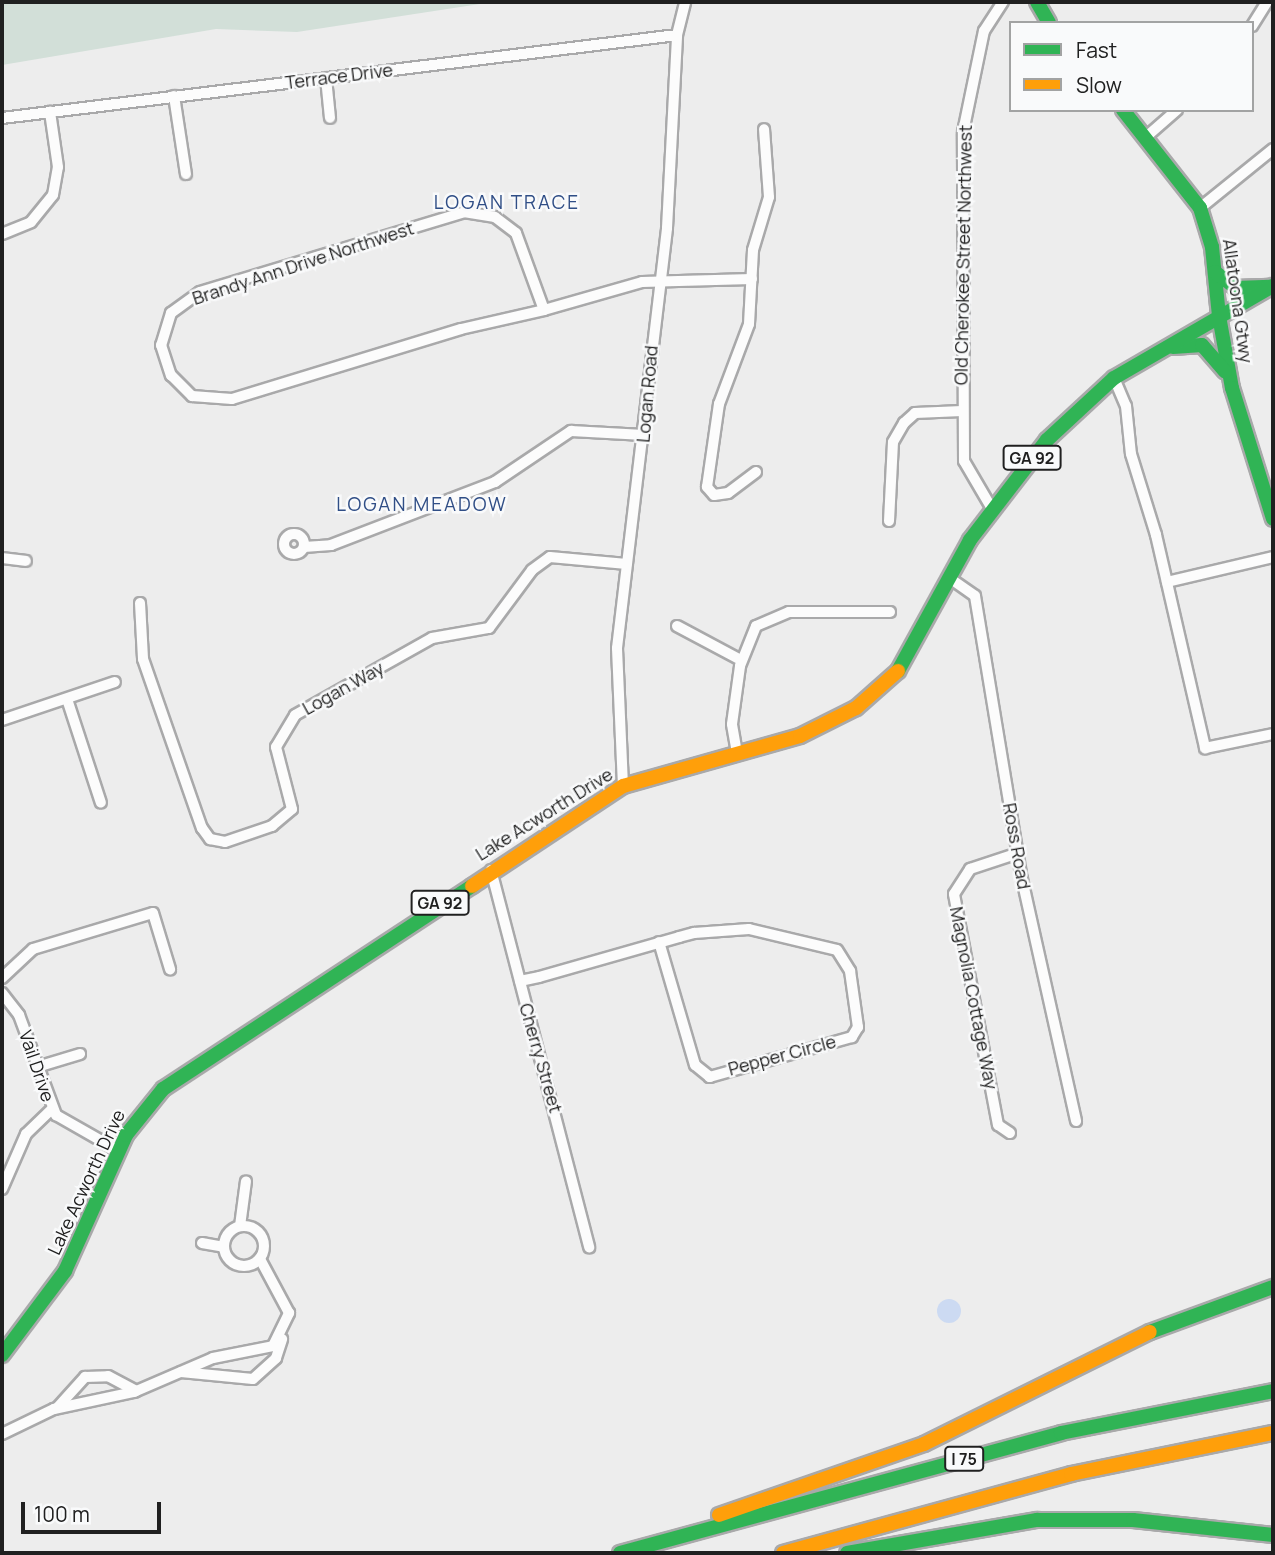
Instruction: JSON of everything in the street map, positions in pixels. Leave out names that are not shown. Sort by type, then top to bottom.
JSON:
[{"type":"main road","points":[[1037,2],[1048,21]]},
{"type":"main road","name":"Allatoona Gtwy","points":[[1125,112],[1200,208],[1216,272],[1219,316],[1231,381],[1273,519]]},
{"type":"main road","points":[[1216,272],[1236,288],[1272,286]]},
{"type":"main road","name":"Lake Acworth Drive","points":[[2,1355],[65,1271],[119,1151],[143,1109],[180,1074],[491,869],[623,786],[824,726],[884,688],[906,664],[991,507],[1047,440],[1114,378],[1219,316],[1250,303],[1272,286]]},
{"type":"main road","name":"Lake Acworth Drive","points":[[1250,303],[1273,302]]},
{"type":"main road","points":[[1160,349],[1202,345],[1231,381]]},
{"type":"main road","points":[[658,1542],[757,1500],[924,1444],[1148,1333],[1273,1287]]},
{"type":"main road","name":"I 75","points":[[620,1553],[1061,1433],[1273,1391]]},
{"type":"main road","name":"I 75","points":[[783,1553],[1071,1474],[1273,1433]]},
{"type":"main road","points":[[847,1553],[1049,1519],[1273,1535]]},
{"type":"street","name":"Logan Road","points":[[623,786],[616,677],[659,280],[677,35],[685,2]]},
{"type":"street","name":"Old Cherokee Street Northwest","points":[[991,507],[967,473],[962,411],[964,122],[984,31],[1003,2]]},
{"type":"street","points":[[1254,23],[1267,2]]},
{"type":"street","name":"Terrace Drive","points":[[2,118],[677,35]]},
{"type":"street","points":[[326,78],[330,117]]},
{"type":"street","points":[[174,96],[186,174]]},
{"type":"street","points":[[2,234],[31,222],[53,195],[58,167],[50,112]]},
{"type":"street","points":[[1146,137],[1175,112]]},
{"type":"street","points":[[756,472],[728,493],[714,495],[707,487],[719,404],[749,324],[753,250],[769,197],[764,129]]},
{"type":"street","points":[[1200,208],[1273,149]]},
{"type":"street","name":"Brandy Ann Drive Northwest","points":[[544,310],[516,233],[495,217],[465,212],[200,292],[171,313],[161,345],[171,375],[192,397],[232,399],[659,280],[752,279]]},
{"type":"street","points":[[1114,378],[1126,406],[1130,454],[1167,582],[1205,748],[1273,734]]},
{"type":"street","points":[[889,521],[893,442],[904,423],[915,413],[962,411]]},
{"type":"street","points":[[304,547],[331,545],[485,487],[571,431],[644,435]]},
{"type":"street","points":[[1167,582],[1273,556]]},
{"type":"street","points":[[2,558],[26,561]]},
{"type":"street","name":"Logan Way","points":[[140,603],[143,659],[202,828],[210,839],[225,842],[272,826],[292,809],[276,747],[295,715],[432,638],[488,628],[532,570],[550,558],[627,564]]},
{"type":"street","name":"Ross Road","points":[[951,579],[975,596],[1017,853],[1076,1121]]},
{"type":"street","points":[[737,753],[732,724],[741,660],[750,634],[771,616],[890,612]]},
{"type":"street","points":[[677,626],[741,660]]},
{"type":"street","points":[[2,720],[115,682]]},
{"type":"street","points":[[67,699],[102,803]]},
{"type":"street","name":"Magnolia Cottage Way","points":[[1010,1133],[998,1125],[954,894],[970,869],[1017,853]]},
{"type":"street","name":"Cherry Street","points":[[491,869],[589,1247]]},
{"type":"street","points":[[2,978],[33,949],[153,914],[170,969]]},
{"type":"street","name":"Pepper Circle","points":[[520,981],[659,942],[737,928],[828,945],[847,963],[858,1027],[852,1037],[710,1077],[695,1065],[659,942]]},
{"type":"street","name":"Vail Drive","points":[[2,993],[19,1015],[52,1110],[119,1151]]},
{"type":"street","points":[[37,1067],[80,1054]]},
{"type":"street","points":[[2,1189],[26,1134],[52,1110]]},
{"type":"street","points":[[240,1226],[246,1181]]},
{"type":"street","points":[[178,1372],[253,1378],[276,1357],[289,1313],[260,1259],[264,1240],[253,1227],[240,1226],[229,1232],[224,1247]]},
{"type":"street","points":[[202,1243],[224,1247],[235,1264],[260,1259]]},
{"type":"street","points":[[2,1434],[57,1408],[136,1391],[178,1372],[260,1351],[282,1338]]},
{"type":"street","points":[[57,1408],[85,1377],[108,1376],[136,1391]]},
{"type":"shaded area","points":[[2,2],[493,2],[297,32],[216,29],[2,65]]},
{"type":"water","points":[[949,1299],[957,1303],[961,1311],[957,1319],[949,1323],[941,1319],[937,1311],[941,1303]]},
{"type":"traffic: fast","points":[[1037,2],[1048,21]]},
{"type":"traffic: fast","points":[[1125,112],[1200,208],[1212,247],[1219,316]]},
{"type":"traffic: fast","points":[[1215,272],[1236,288],[1270,287]]},
{"type":"traffic: fast","points":[[898,671],[970,540],[1047,440],[1114,378],[1273,286]]},
{"type":"traffic: fast","points":[[1219,316],[1232,388],[1273,519]]},
{"type":"traffic: fast","points":[[1173,347],[1202,345],[1225,371]]},
{"type":"traffic: fast","points":[[2,1355],[65,1271],[126,1135],[163,1089],[472,886]]},
{"type":"traffic: fast","points":[[1150,1332],[1273,1287]]},
{"type":"traffic: fast","points":[[620,1553],[1061,1433],[1273,1391]]},
{"type":"traffic: fast","points":[[847,1553],[1037,1520],[1133,1520],[1273,1535]]},
{"type":"traffic: slow","points":[[472,886],[623,786],[800,736],[856,708],[898,671]]},
{"type":"traffic: slow","points":[[719,1515],[924,1444],[1150,1332]]},
{"type":"traffic: slow","points":[[783,1553],[1071,1474],[1273,1433]]},
{"type":"district","name":"LOGAN TRACE","points":[[507,203]]},
{"type":"district","name":"LOGAN MEADOW","points":[[422,505]]}]
